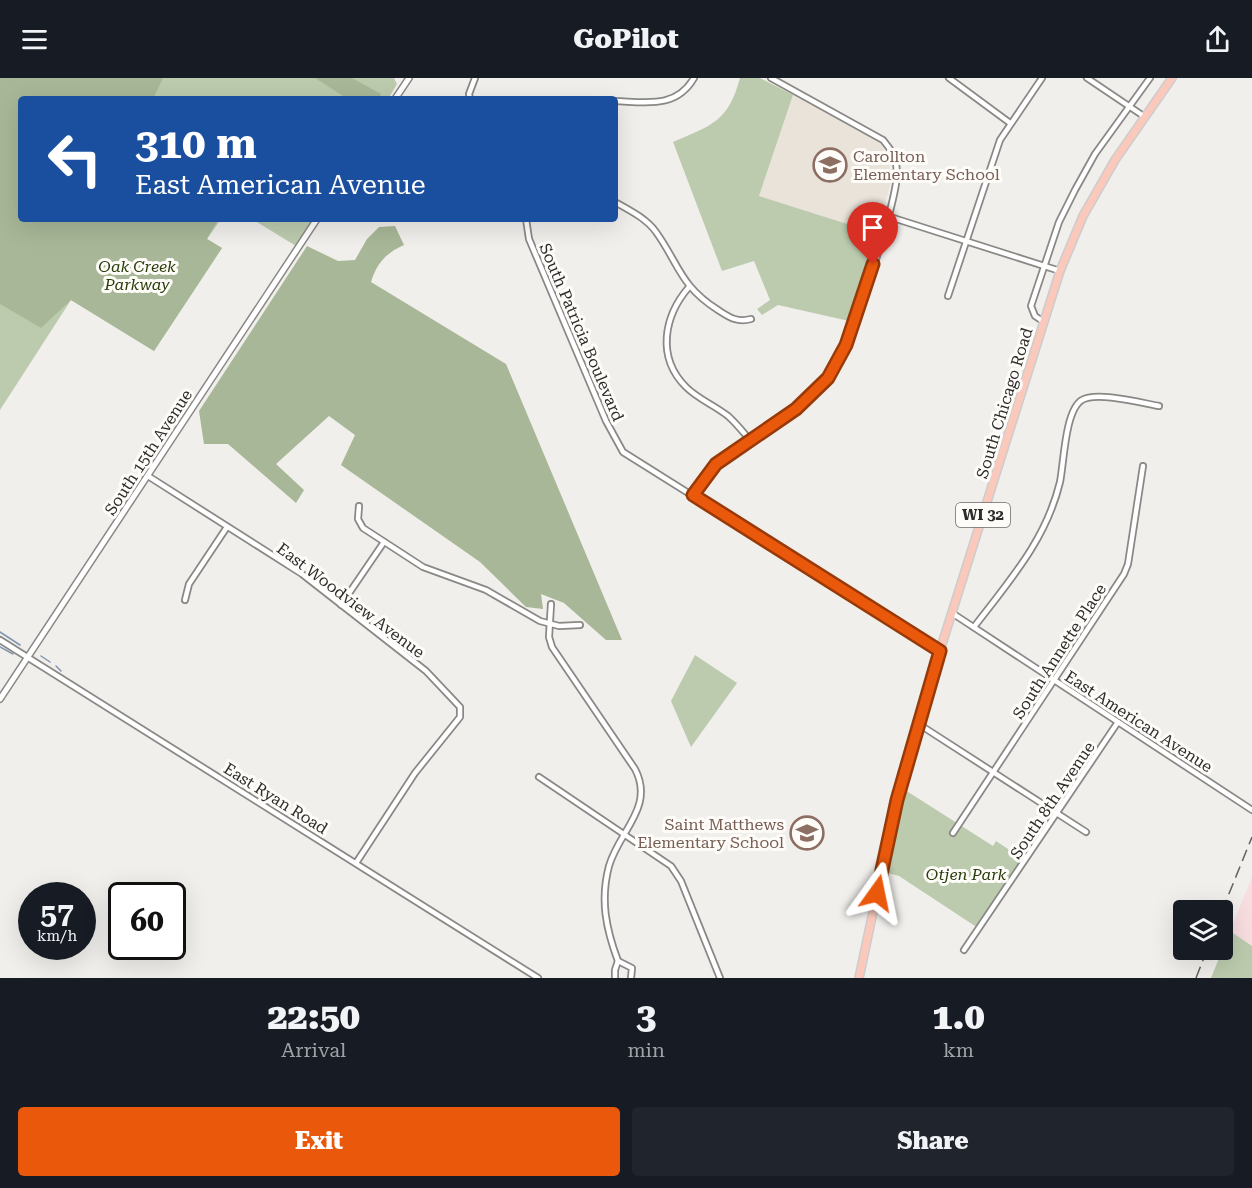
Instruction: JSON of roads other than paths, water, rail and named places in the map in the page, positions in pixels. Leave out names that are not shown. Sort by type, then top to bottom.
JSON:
[{"type":"main road","name":"South Chicago Road","points":[[859,978],[897,800],[917,723],[1060,270],[1083,216],[1115,160],[1172,78]]},
{"type":"street","points":[[397,96],[409,78]]},
{"type":"street","points":[[469,96],[476,78]]},
{"type":"street","points":[[618,101],[667,102],[680,96],[694,78]]},
{"type":"street","points":[[771,78],[865,128],[890,148],[896,165],[897,181],[860,307],[838,363],[828,378],[796,409],[716,464],[693,495],[940,651]]},
{"type":"street","points":[[949,78],[1010,123]]},
{"type":"street","points":[[948,296],[1000,141],[1042,78]]},
{"type":"street","points":[[1087,78],[1144,117]]},
{"type":"street","name":"South Chicago Road","points":[[1044,322],[1035,316],[1031,306],[1059,222],[1095,154],[1150,78]]},
{"type":"street","points":[[618,204],[642,218],[655,230],[689,287],[706,302],[734,320],[751,319]]},
{"type":"street","points":[[887,216],[1060,270]]},
{"type":"street","name":"South 15th Avenue","points":[[0,699],[315,222]]},
{"type":"street","name":"South Patricia Boulevard","points":[[526,222],[529,239],[606,421],[623,452],[693,495]]},
{"type":"street","points":[[689,287],[677,301],[668,322],[665,342],[672,366],[684,384],[697,397],[730,417],[750,440]]},
{"type":"street","points":[[974,627],[1032,552],[1046,525],[1062,474],[1074,408],[1080,401],[1094,396],[1159,406]]},
{"type":"street","name":"South Annette Place","points":[[953,833],[1128,564],[1143,466]]},
{"type":"street","name":"East Woodview Avenue","points":[[148,476],[302,574],[437,680],[460,707],[459,719],[415,773],[356,863]]},
{"type":"street","points":[[359,506],[360,525],[423,567],[480,587],[549,624],[564,627],[580,625]]},
{"type":"street","points":[[184,600],[189,584],[227,527]]},
{"type":"street","points":[[341,605],[384,542]]},
{"type":"street","points":[[551,604],[550,642],[639,777],[640,806],[609,866],[604,896],[607,929],[618,961],[615,978]]},
{"type":"street","name":"East American Avenue","points":[[952,613],[1252,810]]},
{"type":"street","name":"East Ryan Road","points":[[0,640],[538,978]]},
{"type":"street","name":"South 8th Avenue","points":[[964,950],[1118,722]]},
{"type":"street","points":[[917,723],[1086,832]]},
{"type":"street","points":[[538,777],[664,861],[676,872],[720,978]]},
{"type":"street","points":[[618,961],[632,968],[631,978]]},
{"type":"waterway","points":[[0,632],[20,645]]},
{"type":"waterway","points":[[0,647],[13,654]]},
{"type":"waterway","points":[[41,656],[50,662]]},
{"type":"waterway","points":[[56,666],[61,671]]},
{"type":"railway","points":[[1226,900],[1252,837]]},
{"type":"railway","points":[[1196,978],[1203,960]]},
{"type":"place","name":"Carollton Elementary School","points":[[830,165]]},
{"type":"place","name":"Saint Matthews Elementary School","points":[[807,833]]},
{"type":"park label","name":"Oak Creek Parkway","points":[[137,275]]},
{"type":"park label","name":"Otjen Park","points":[[966,874]]}]
